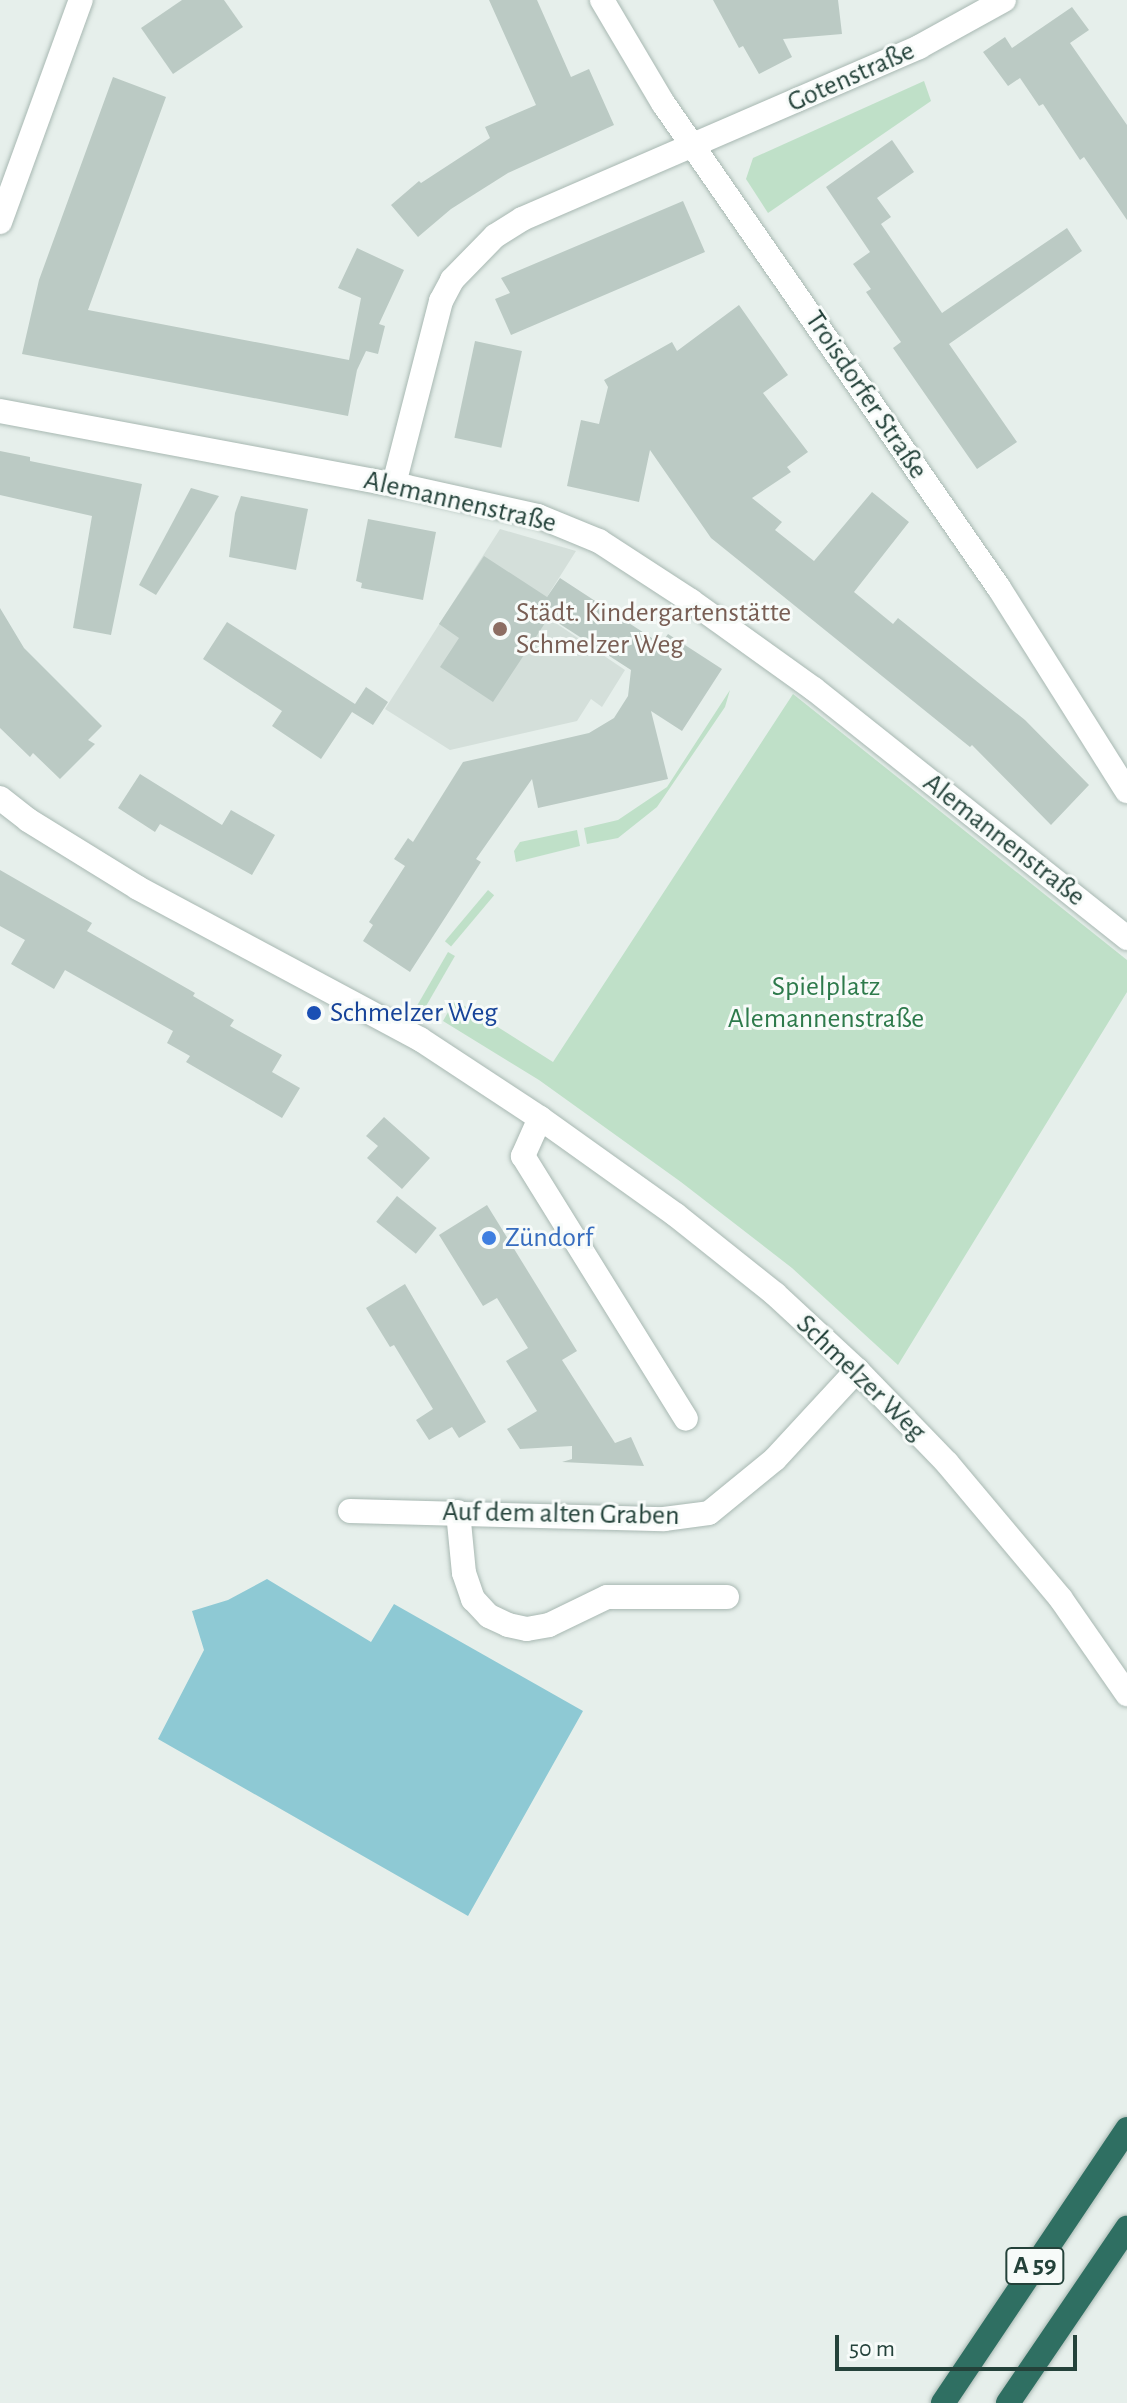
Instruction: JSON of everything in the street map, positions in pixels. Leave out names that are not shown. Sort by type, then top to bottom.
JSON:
[{"type":"highway","name":"A 59","points":[[943,2403],[1127,2129]]},
{"type":"highway","name":"A 59","points":[[1008,2403],[1127,2228]]},
{"type":"street","points":[[0,222],[81,0]]},
{"type":"street","name":"Troisdorfer Straße","points":[[602,0],[640,66],[693,146],[999,588],[1127,791]]},
{"type":"street","name":"Gotenstraße","points":[[394,484],[441,301],[465,264],[495,236],[522,219],[919,47],[1004,0]]},
{"type":"street","name":"Alemannenstraße","points":[[0,411],[394,484],[538,516],[599,541],[814,689],[1127,938]]},
{"type":"street","name":"Schmelzer Weg","points":[[0,798],[28,820],[138,888],[420,1039],[540,1118],[676,1215],[775,1294],[857,1370],[947,1463],[1010,1535],[1127,1694]]},
{"type":"street","points":[[540,1118],[523,1156],[686,1419]]},
{"type":"street","name":"Auf dem alten Graben","points":[[350,1511],[651,1519],[709,1513],[775,1459],[857,1370]]},
{"type":"street","points":[[458,1512],[464,1573],[473,1599],[489,1616],[508,1625],[527,1629],[549,1625],[607,1597],[727,1597]]},
{"type":"shaded area","name":"Städt. Kindergartenstätte Schmelzer Weg","points":[[500,529],[576,551],[538,611],[625,670],[602,707],[591,699],[577,721],[450,750],[385,709]]},
{"type":"green space","points":[[924,81],[931,101],[768,213],[746,179],[753,158]]},
{"type":"green space","points":[[730,690],[725,707],[657,807],[618,838],[587,844],[584,828],[618,820],[667,787]]},
{"type":"green space","name":"Spielplatz Alemannenstraße","points":[[793,694],[1127,960],[1127,992],[898,1365],[792,1268],[681,1182],[539,1080],[443,1021],[455,1000],[553,1062]]},
{"type":"green space","points":[[577,830],[580,846],[516,862],[514,851],[520,842]]},
{"type":"green space","points":[[488,890],[494,895],[451,946],[445,941]]},
{"type":"green space","points":[[448,952],[455,956],[424,1010],[417,1006]]},
{"type":"water","points":[[267,1579],[371,1642],[394,1604],[583,1711],[468,1916],[158,1739],[204,1650],[192,1611],[228,1600]]},
{"type":"building","points":[[182,0],[224,0],[243,27],[173,74],[141,28]]},
{"type":"building","points":[[489,0],[537,0],[571,77],[589,69],[614,125],[508,173],[451,209],[418,237],[391,205],[419,181],[421,183],[490,138],[485,127],[536,105]]},
{"type":"building","points":[[713,0],[838,0],[842,34],[783,39],[792,57],[759,74],[743,46],[739,48]]},
{"type":"building","points":[[1072,7],[1089,30],[1070,43],[1127,125],[1127,220],[1084,157],[1080,160],[1043,104],[1039,106],[1020,78],[1008,86],[983,52],[1005,37],[1012,48]]},
{"type":"building","points":[[113,77],[166,97],[88,310],[349,360],[361,298],[338,288],[357,248],[404,270],[379,324],[385,326],[378,354],[366,351],[357,370],[348,416],[22,354],[39,280]]},
{"type":"building","points":[[892,140],[914,172],[877,198],[891,217],[881,224],[942,313],[1067,228],[1082,251],[949,344],[1017,442],[977,469],[893,348],[901,342],[866,292],[871,289],[853,264],[870,252],[826,187]]},
{"type":"building","points":[[683,201],[705,252],[511,335],[495,299],[510,293],[501,278]]},
{"type":"building","points":[[739,305],[788,375],[763,393],[808,452],[787,467],[791,472],[752,498],[782,522],[775,530],[814,561],[872,492],[909,522],[854,592],[893,624],[898,618],[1025,720],[1089,785],[1051,825],[972,745],[970,747],[711,538],[650,450],[639,502],[567,486],[581,420],[599,424],[608,387],[604,380],[672,342],[677,351]]},
{"type":"building","points":[[475,341],[522,351],[501,448],[454,438]]},
{"type":"building","points":[[0,451],[30,457],[30,461],[142,484],[111,635],[73,628],[92,516],[0,495]]},
{"type":"building","points":[[191,488],[219,496],[156,595],[139,585]]},
{"type":"building","points":[[241,496],[308,509],[296,570],[229,557],[235,513]]},
{"type":"building","points":[[368,519],[436,532],[423,600],[361,588],[362,583],[356,581]]},
{"type":"building","points":[[484,556],[547,597],[560,578],[661,644],[668,634],[722,669],[682,731],[651,711],[668,779],[538,808],[532,779],[476,859],[481,862],[410,972],[363,941],[373,925],[369,922],[405,866],[394,859],[408,838],[413,842],[463,762],[589,733],[614,718],[628,696],[631,670],[549,617],[493,702],[440,667],[459,638],[439,624]]},
{"type":"building","points":[[0,608],[24,648],[102,726],[88,740],[95,744],[60,779],[33,753],[30,757],[0,728]]},
{"type":"building","points":[[227,622],[355,704],[366,687],[388,702],[373,725],[352,712],[321,759],[272,726],[282,711],[203,659]]},
{"type":"building","points":[[140,774],[222,825],[231,810],[275,835],[252,875],[160,824],[155,832],[118,808]]},
{"type":"building","points":[[0,870],[92,923],[87,931],[195,993],[193,996],[234,1020],[230,1026],[282,1055],[272,1072],[300,1088],[282,1118],[186,1062],[190,1056],[167,1043],[173,1031],[65,970],[54,989],[11,964],[25,940],[0,926]]},
{"type":"building","points":[[384,1117],[430,1158],[402,1189],[367,1158],[378,1146],[366,1136]]},
{"type":"building","points":[[397,1196],[437,1228],[416,1254],[376,1222]]},
{"type":"building","points":[[487,1205],[577,1351],[562,1360],[615,1443],[631,1437],[644,1466],[562,1462],[572,1459],[572,1446],[520,1449],[507,1429],[537,1411],[506,1361],[528,1348],[497,1298],[483,1306],[439,1235]]},
{"type":"building","points":[[405,1284],[486,1422],[459,1438],[452,1427],[429,1440],[416,1420],[433,1409],[394,1345],[390,1347],[366,1308]]},
{"type":"place","name":"Städt. Kindergartenstätte Schmelzer Weg","points":[[500,629]]},
{"type":"place","name":"Schmelzer Weg","points":[[314,1013]]},
{"type":"place","name":"Zündorf","points":[[489,1238]]}]
